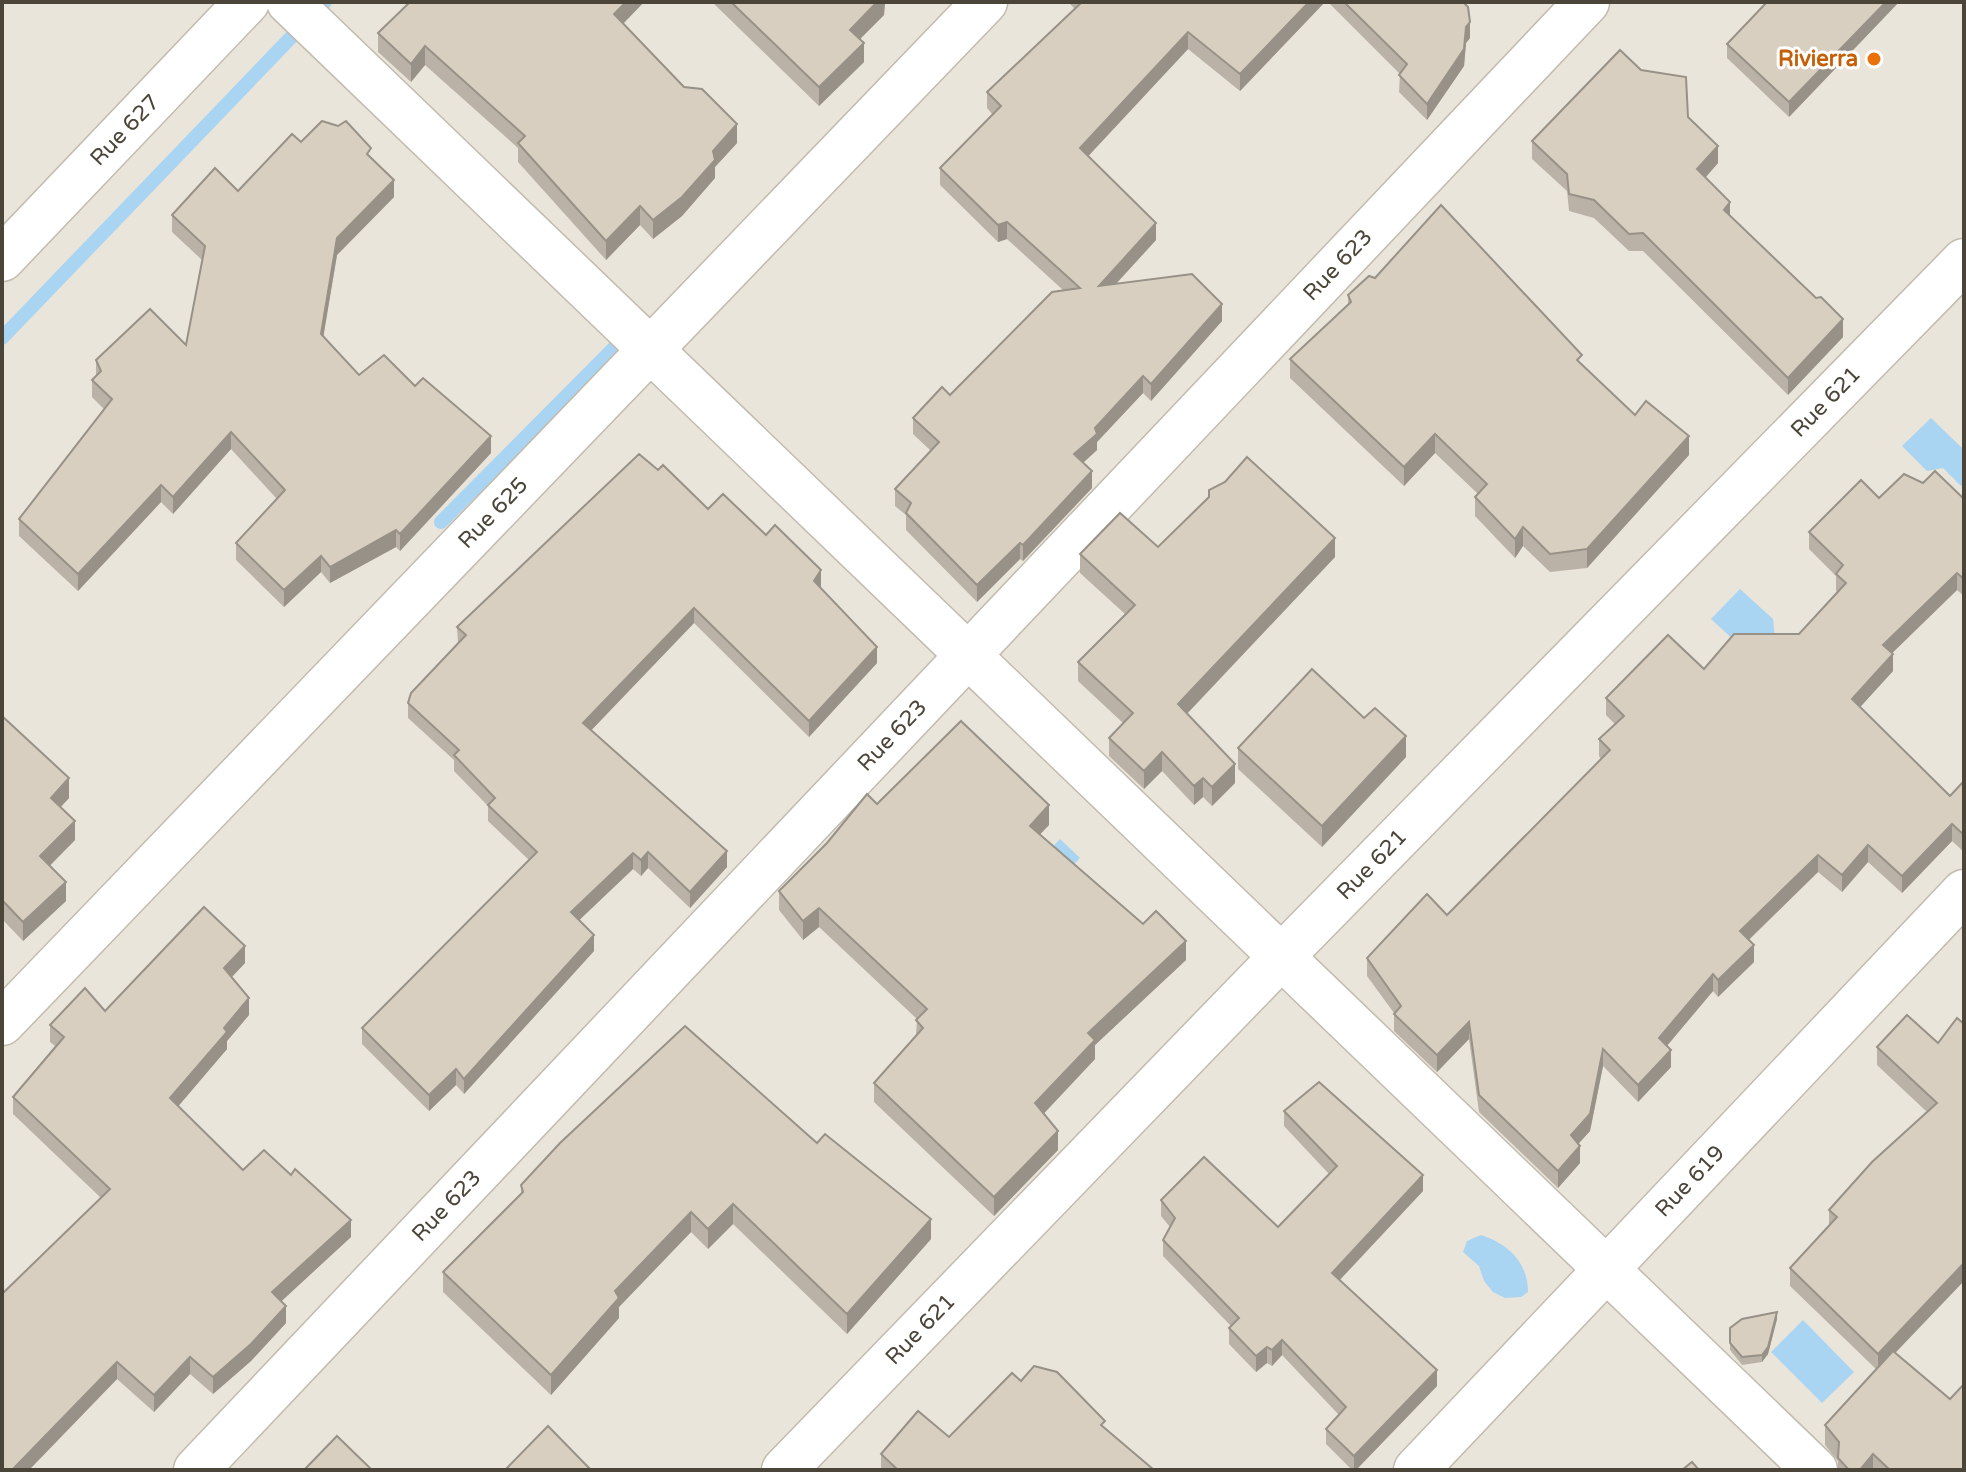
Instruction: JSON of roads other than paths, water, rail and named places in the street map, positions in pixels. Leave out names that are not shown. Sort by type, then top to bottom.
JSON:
[{"type":"street","name":"Rue 627","points":[[2,259],[247,2]]},
{"type":"street","points":[[289,2],[1815,1470]]},
{"type":"street","name":"Rue 625","points":[[2,1023],[985,2]]},
{"type":"street","name":"Rue 623","points":[[196,1470],[1587,2]]},
{"type":"street","name":"Rue 621","points":[[784,1470],[1281,957],[1964,261]]},
{"type":"street","name":"Rue 619","points":[[1416,1470],[1964,892]]},
{"type":"water","points":[[1931,418],[1964,450],[1964,483],[1961,486],[1943,468],[1927,471],[1902,446]]},
{"type":"water","points":[[1740,589],[1773,619],[1775,638],[1735,641],[1711,619]]},
{"type":"water","points":[[1060,839],[1080,858],[1046,893],[1026,875]]},
{"type":"water","points":[[1481,1235],[1500,1243],[1515,1256],[1524,1272],[1528,1292],[1521,1297],[1505,1298],[1493,1292],[1484,1281],[1479,1266],[1463,1252],[1467,1241]]},
{"type":"water","points":[[1803,1320],[1854,1372],[1822,1403],[1771,1352]]},
{"type":"waterway","points":[[2,338],[325,2]]},
{"type":"waterway","points":[[441,522],[622,340],[617,334]]},
{"type":"place","name":"Rivierra","points":[[1874,59]]}]
